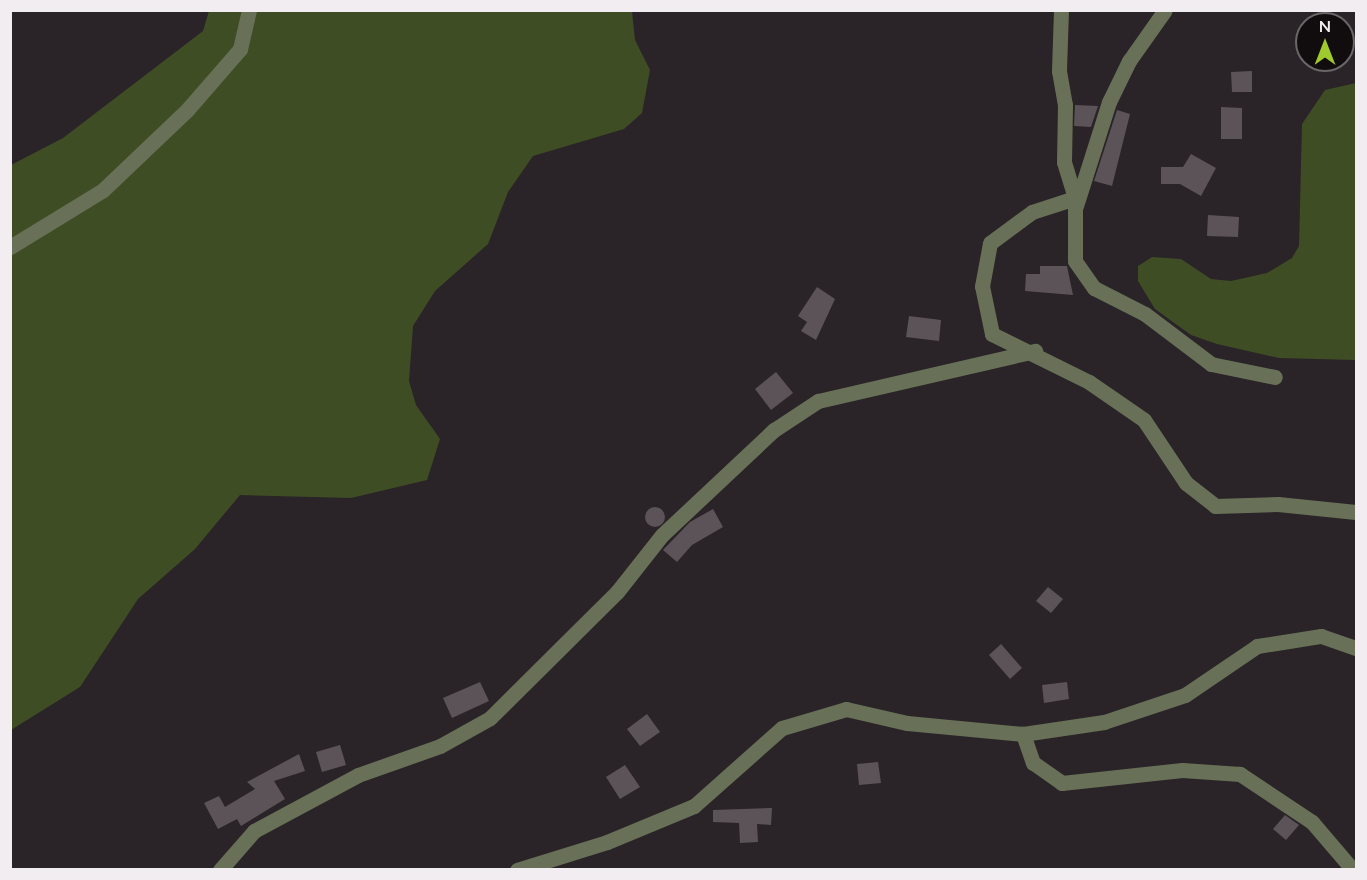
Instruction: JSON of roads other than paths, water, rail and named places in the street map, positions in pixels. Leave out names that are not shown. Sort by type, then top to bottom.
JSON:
[{"type":"street","points":[[10,247],[103,190],[187,110],[240,49],[249,10]]},
{"type":"street","points":[[1061,10],[1064,162],[1075,205],[1075,261],[1094,288],[1145,314],[1211,364],[1275,377]]},
{"type":"street","points":[[1075,205],[1109,102],[1129,61],[1165,10]]},
{"type":"street","points":[[1075,205],[1032,212],[990,243],[982,286],[992,333],[1089,382],[1144,420],[1186,483],[1215,506],[1278,504],[1356,513]]},
{"type":"street","points":[[220,870],[254,831],[358,775],[440,746],[490,718],[617,592],[662,536],[774,430],[818,401],[1030,353]]},
{"type":"street","points":[[517,870],[607,843],[694,806],[734,765],[782,728],[846,709],[907,723],[1023,734],[1104,722],[1185,695],[1257,646],[1321,636],[1356,648]]},
{"type":"street","points":[[1023,734],[1033,763],[1062,783],[1182,770],[1240,774],[1312,822],[1353,870]]}]
